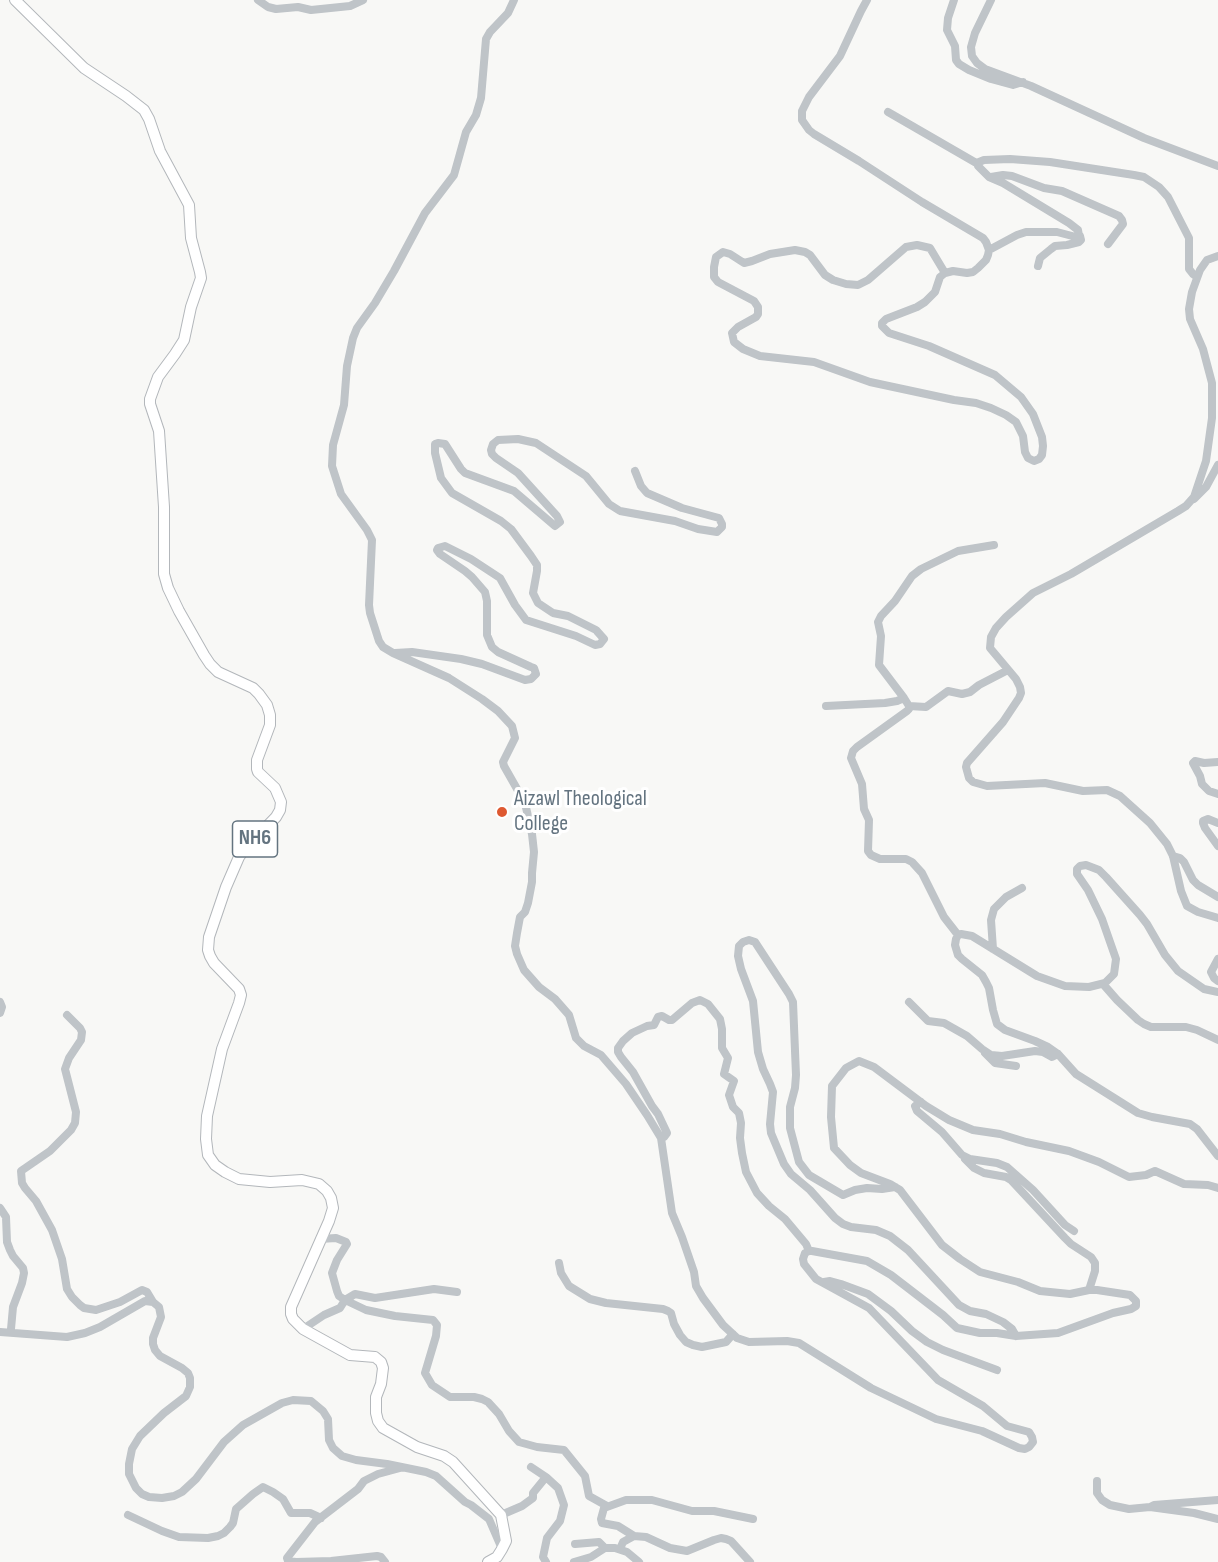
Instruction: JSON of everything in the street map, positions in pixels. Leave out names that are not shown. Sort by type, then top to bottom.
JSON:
[{"type":"highway","name":"NH6","points":[[15,0],[84,68],[144,110],[160,151],[189,206],[191,238],[201,278],[183,340],[158,377],[150,399],[159,431],[164,507],[164,574],[179,611],[210,664],[218,672],[253,688],[267,705],[270,725],[257,760],[257,769],[261,776],[275,788],[281,802],[276,817],[239,857],[209,937],[210,956],[239,989],[241,995],[222,1049],[207,1116],[206,1139],[208,1155],[215,1165],[239,1179],[270,1182],[302,1180],[319,1184],[331,1198],[333,1208],[329,1221],[291,1307],[293,1319],[303,1329]]},
{"type":"highway","points":[[303,1329],[350,1355],[375,1357],[381,1362],[383,1368],[381,1384],[376,1397],[376,1413],[382,1428],[417,1447],[444,1456],[453,1462],[501,1515],[506,1541],[502,1550],[488,1562]]},
{"type":"street","points":[[258,0],[276,9],[298,7],[311,10],[350,6],[363,0]]},
{"type":"street","points":[[514,0],[508,14],[486,39],[481,98],[476,115],[466,132],[454,175],[425,213],[418,230],[353,338],[344,405],[333,445],[332,458],[341,494],[372,540],[369,613],[379,641],[384,646],[393,653],[449,678],[498,711],[512,726],[515,738],[503,762],[525,803],[534,852],[528,903],[525,912],[520,917],[517,933],[515,946],[517,954],[524,970],[569,1015],[576,1038],[584,1046],[601,1055],[626,1084],[661,1138],[672,1213],[682,1237],[696,1286],[710,1307],[737,1338],[749,1342],[799,1343],[871,1388],[936,1419],[982,1431],[1019,1448],[1029,1447],[1033,1442],[1029,1432],[1007,1426],[983,1406],[946,1386],[869,1308],[816,1279],[804,1264],[804,1256],[809,1251]]},
{"type":"street","points":[[867,0],[840,56],[808,97],[802,111],[802,120],[814,134],[983,238],[989,250],[986,260],[973,272],[945,273],[940,277],[934,292],[925,302],[886,319],[882,326],[889,333],[929,346],[995,375],[1021,397],[1034,414],[1042,437],[1042,454],[1039,459],[1030,460],[1026,455],[1023,436],[1016,422],[991,408],[870,382],[814,362],[760,356],[743,349],[734,342],[732,333],[758,316],[758,307],[754,301],[718,282],[713,273],[716,257],[723,252],[744,263],[770,254],[795,250],[810,255],[825,275],[833,280],[858,285],[868,280],[906,247],[917,245],[930,248],[945,273]]},
{"type":"street","points":[[954,0],[947,30],[955,46],[956,60],[959,64],[991,79],[1012,84],[1023,82]]},
{"type":"street","points":[[991,0],[971,46],[972,57],[985,69],[1023,82],[1144,138],[1218,166]]},
{"type":"street","points":[[888,112],[978,164],[979,168],[989,177],[1057,215],[1078,230],[1081,238],[1079,242],[1055,246],[1040,258],[1038,266]]},
{"type":"street","points":[[978,164],[981,160],[995,159],[1050,162],[1144,177],[1160,187],[1168,197],[1190,240],[1189,269],[1197,277]]},
{"type":"street","points":[[989,177],[1012,176],[1044,188],[1062,191],[1119,216],[1123,224],[1108,244]]},
{"type":"street","points":[[989,250],[1026,232],[1058,232],[1076,237],[1080,234]]},
{"type":"street","points":[[1188,504],[1196,491],[1206,460],[1212,418],[1212,383],[1203,349],[1192,326],[1189,309],[1200,270],[1207,260],[1218,255]]},
{"type":"street","points":[[393,653],[412,652],[461,659],[525,680],[531,679],[536,674],[534,668],[492,647],[487,635],[488,602],[485,592],[472,576],[440,554],[438,548],[445,546],[471,559],[500,578],[526,620],[576,636],[595,645],[600,644],[604,639],[596,630],[568,616],[553,613],[538,603],[533,593],[537,565],[531,555],[511,529],[501,521],[452,493],[441,478],[435,444],[438,442],[445,444],[465,473],[514,491],[555,526],[560,522],[557,516],[518,473],[492,454],[493,444],[498,440],[518,439],[536,443],[586,476],[609,504],[620,511],[675,521],[698,529],[717,532],[722,527],[719,518],[682,508],[647,493],[641,486],[635,471]]},
{"type":"street","points":[[1218,465],[1206,488],[1178,512],[1071,574],[1033,593],[996,628],[991,637],[990,648],[1016,679],[1020,687],[1020,698],[1003,722],[967,763],[966,772],[973,782],[987,786],[1045,783],[1083,791],[1107,790],[1120,796],[1150,823],[1167,844],[1178,869],[1181,891],[1187,906],[1218,918]]},
{"type":"street","points":[[909,706],[879,665],[881,636],[879,619],[895,601],[909,579],[921,569],[958,551],[994,545]]},
{"type":"street","points":[[909,706],[926,707],[948,691],[962,694],[969,692],[1008,670]]},
{"type":"street","points":[[826,706],[885,703],[904,698]]},
{"type":"street","points":[[909,706],[907,711],[857,747],[851,754],[851,762],[862,784],[864,809],[869,820],[867,849],[871,855],[880,859],[906,859],[914,864],[922,873],[944,916],[958,935]]},
{"type":"street","points":[[1218,762],[1196,761],[1193,765],[1202,784],[1209,791],[1218,794]]},
{"type":"street","points":[[1218,822],[1208,819],[1203,821],[1205,828],[1218,846]]},
{"type":"street","points":[[1173,856],[1184,862],[1198,885],[1218,897]]},
{"type":"street","points":[[958,935],[969,935],[1037,976],[1065,986],[1089,987],[1103,984],[1114,974],[1116,960],[1102,919],[1077,874],[1077,868],[1082,865],[1091,867],[1106,877],[1147,924],[1165,955],[1178,971],[1204,989],[1218,993]]},
{"type":"street","points":[[993,949],[990,920],[994,909],[1006,897],[1022,888]]},
{"type":"street","points":[[958,935],[955,943],[958,955],[982,975],[986,982],[997,1024],[1005,1030],[1035,1041],[1058,1054],[1076,1074],[1138,1113],[1190,1124],[1197,1129],[1218,1156]]},
{"type":"street","points":[[895,1187],[867,1188],[843,1195],[809,1175],[799,1162],[790,1128],[790,1107],[796,1075],[793,1002],[755,942],[749,940],[743,942],[739,946],[738,956],[753,1001],[758,1052],[773,1092],[771,1132],[790,1174],[810,1190],[843,1224],[876,1230],[890,1236],[915,1257],[959,1305],[1002,1322],[1012,1329],[1016,1336]]},
{"type":"street","points":[[1218,959],[1211,972],[1218,981]]},
{"type":"street","points":[[1103,984],[1138,1020],[1150,1027],[1186,1026],[1218,1040]]},
{"type":"street","points":[[661,1138],[667,1133],[658,1114],[633,1072],[621,1057],[618,1048],[632,1033],[654,1025],[658,1017],[662,1016],[672,1020],[692,1003],[700,1000],[708,1004],[720,1019],[722,1048],[728,1058],[724,1074],[734,1082],[730,1091],[730,1099],[733,1107],[739,1113],[740,1138],[746,1172],[757,1193],[785,1219],[809,1251],[867,1261],[891,1275],[957,1328],[980,1333],[1016,1336],[1058,1333],[1113,1313],[1131,1309],[1137,1303],[1130,1295],[1089,1290],[1070,1294],[1040,1291],[1018,1282],[980,1272],[942,1245],[900,1190],[861,1173],[850,1165],[834,1148],[831,1117],[832,1086],[846,1068],[859,1060],[874,1067],[949,1120],[974,1130],[1069,1151],[1099,1162],[1129,1177],[1146,1175],[1155,1171],[1184,1184],[1208,1185],[1218,1188]]},
{"type":"street","points":[[0,1002],[2,1007],[0,1013]]},
{"type":"street","points":[[909,1002],[927,1021],[944,1023],[967,1036],[991,1055],[1028,1051],[1043,1052],[1052,1057],[1058,1054]]},
{"type":"street","points":[[67,1015],[82,1032],[81,1040],[69,1058],[65,1069],[76,1113],[75,1123],[50,1151],[21,1171],[22,1183],[36,1201],[52,1230],[62,1259],[67,1289],[72,1297],[84,1308],[96,1310],[120,1302],[142,1290],[147,1292],[159,1307],[161,1317],[153,1338],[155,1350],[160,1356],[182,1368],[190,1378],[190,1387],[186,1396],[140,1436],[132,1449],[129,1474],[136,1488],[149,1497],[174,1496],[196,1479],[236,1430],[282,1403],[293,1400],[311,1401],[323,1411],[328,1419],[329,1440],[333,1448],[342,1456],[431,1473],[489,1519],[502,1550]]},
{"type":"street","points":[[982,1049],[995,1064],[1016,1066]]},
{"type":"street","points":[[921,1102],[915,1106],[917,1111],[942,1132],[970,1164],[980,1172],[1011,1180],[1071,1244],[1091,1257],[1095,1263],[1095,1271],[1089,1290]]},
{"type":"street","points":[[962,1155],[970,1159],[1007,1167],[1065,1225],[1074,1231]]},
{"type":"street","points":[[0,1208],[6,1217],[10,1250],[23,1268],[24,1274],[16,1296],[11,1329]]},
{"type":"street","points":[[0,1224],[7,1238]]},
{"type":"street","points":[[320,1239],[336,1238],[347,1244],[332,1273],[339,1296],[366,1310],[433,1320],[436,1325],[436,1336],[425,1373],[432,1385],[450,1397],[474,1397],[488,1402],[519,1442],[564,1450],[585,1476],[590,1496],[607,1506],[626,1500],[652,1500],[692,1511],[714,1511],[753,1519]]},
{"type":"street","points":[[559,1263],[561,1273],[569,1287],[590,1299],[668,1311],[680,1335],[693,1346],[702,1347],[726,1342],[733,1335]]},
{"type":"street","points":[[822,1283],[830,1281],[868,1294],[927,1342],[997,1370]]},
{"type":"street","points":[[303,1329],[324,1315],[340,1308],[345,1300],[356,1294],[375,1298],[434,1289],[457,1292]]},
{"type":"street","points":[[0,1332],[67,1337],[85,1333],[145,1301],[153,1302]]},
{"type":"street","points":[[0,1326],[22,1334]]},
{"type":"street","points":[[385,1562],[377,1556],[331,1561],[288,1561],[286,1558],[321,1518],[358,1489],[364,1481],[402,1467]]},
{"type":"street","points":[[531,1467],[558,1488],[564,1505],[560,1521],[547,1538],[543,1557],[546,1562]]},
{"type":"street","points":[[501,1515],[522,1506],[533,1498],[533,1494],[546,1477]]},
{"type":"street","points":[[1097,1481],[1097,1493],[1110,1505],[1129,1509],[1150,1507],[1218,1519]]},
{"type":"street","points":[[128,1515],[179,1537],[218,1536],[233,1523],[237,1509],[264,1487],[283,1499],[291,1513],[310,1513],[321,1518]]},
{"type":"street","points":[[1150,1507],[1218,1500]]},
{"type":"street","points":[[607,1506],[603,1510],[601,1521],[618,1526],[633,1536],[646,1537],[670,1548],[687,1551],[714,1540],[726,1539],[731,1541],[750,1562]]},
{"type":"street","points":[[620,1549],[623,1542],[633,1536]]},
{"type":"street","points":[[575,1544],[599,1542],[605,1548]]},
{"type":"street","points":[[574,1562],[591,1557],[605,1548],[620,1549],[632,1555],[639,1562]]},
{"type":"place","name":"Aizawl Theological College","points":[[502,812]]}]
